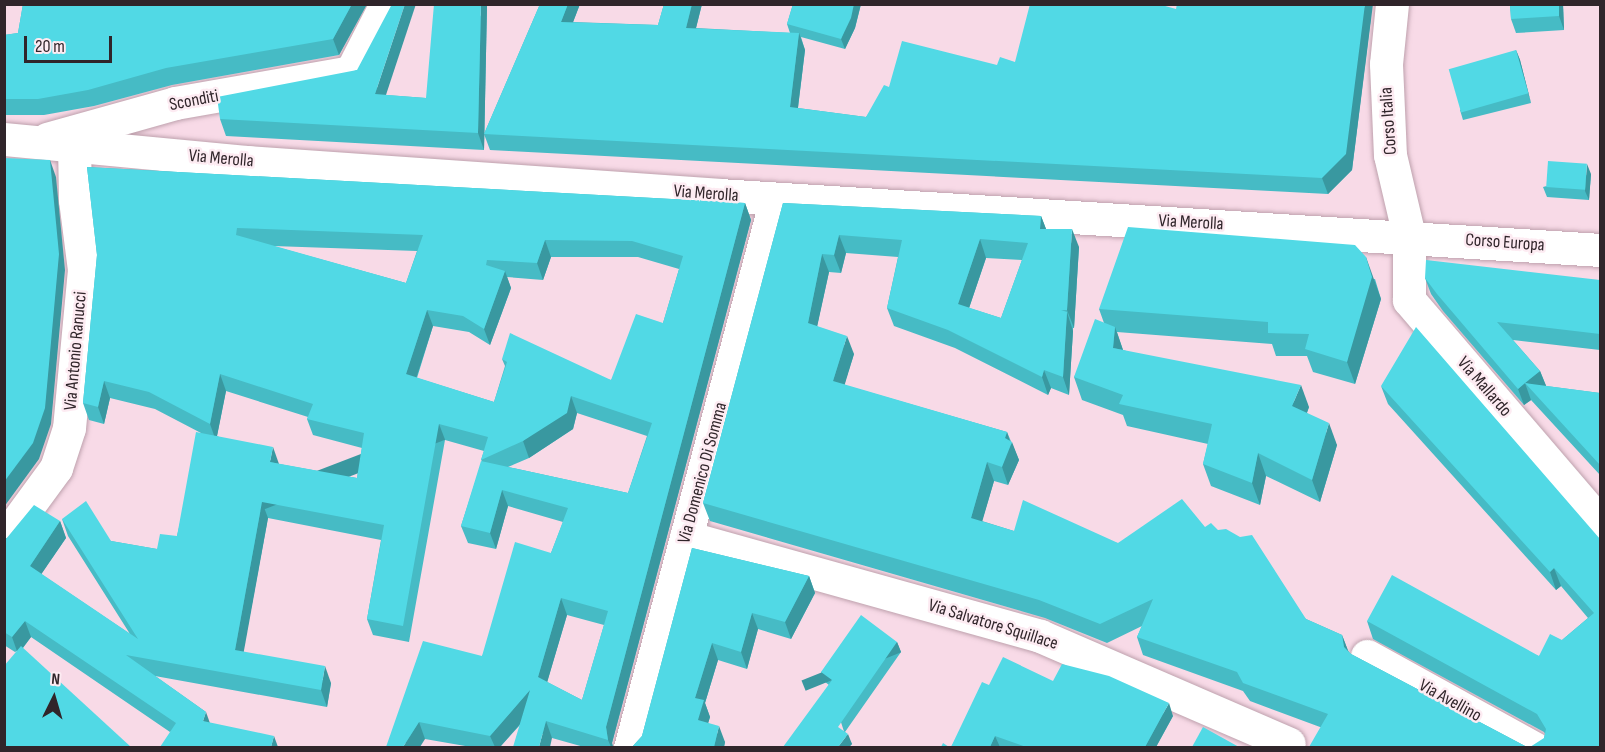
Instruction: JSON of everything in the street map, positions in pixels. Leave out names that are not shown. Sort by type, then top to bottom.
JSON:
[{"type":"street","name":"Sconditi","points":[[39,141],[175,103],[351,72],[386,4]]},
{"type":"street","name":"Corso Italia","points":[[1392,4],[1386,64],[1390,155],[1409,236]]},
{"type":"street","name":"Via Merolla","points":[[4,139],[248,162],[776,199],[1409,236]]},
{"type":"street","name":"Via Antonio Ranucci","points":[[4,539],[56,468],[69,428],[84,270],[75,200],[74,145]]},
{"type":"street","name":"Via Domenico Di Somma","points":[[630,747],[776,199]]},
{"type":"street","name":"Corso Europa","points":[[1409,236],[1600,250]]},
{"type":"street","name":"Via Mallardo","points":[[1409,236],[1409,300],[1600,523]]},
{"type":"street","name":"Via Salvatore Squillace","points":[[686,537],[1040,636],[1289,744]]},
{"type":"street","name":"Via Avellino","points":[[1367,656],[1534,747]]},
{"type":"building","points":[[23,4],[352,4],[333,39],[166,68],[88,90],[38,99],[4,99],[4,35],[18,33]]},
{"type":"building","points":[[392,4],[405,4],[375,94],[426,98],[434,4],[481,4],[478,133],[220,119],[217,97],[357,70]]},
{"type":"building","points":[[540,4],[568,4],[561,22],[658,25],[664,4],[692,4],[686,28],[799,33],[790,107],[866,117],[884,85],[889,87],[902,41],[997,65],[1000,57],[1015,62],[1030,4],[1158,4],[1176,9],[1177,4],[1365,4],[1346,154],[1322,178],[484,134]]},
{"type":"building","points":[[793,4],[854,4],[851,18],[841,39],[787,24]]},
{"type":"building","points":[[1510,4],[1559,4],[1559,16],[1511,19]]},
{"type":"building","points":[[1516,50],[1528,93],[1461,113],[1449,69]]},
{"type":"building","points":[[4,158],[50,160],[59,254],[45,408],[33,443],[4,482]]},
{"type":"building","points":[[1548,161],[1587,164],[1585,190],[1546,187]]},
{"type":"building","points":[[87,167],[745,203],[606,727],[608,740],[546,721],[539,747],[513,747],[530,690],[490,736],[419,722],[403,747],[386,747],[423,641],[482,656],[515,542],[551,553],[568,508],[502,490],[490,533],[461,526],[481,461],[628,493],[652,423],[571,396],[567,413],[523,441],[481,460],[488,437],[439,424],[403,626],[367,619],[384,525],[262,502],[235,650],[325,666],[321,690],[126,655],[206,712],[203,721],[274,736],[271,747],[160,747],[176,723],[25,621],[12,637],[4,632],[4,539],[34,505],[60,521],[30,566],[138,639],[62,519],[86,501],[111,541],[157,549],[160,534],[177,536],[196,432],[273,447],[270,462],[357,478],[364,433],[307,419],[313,404],[220,374],[210,424],[149,392],[104,381],[98,407],[83,403],[97,255]],"holes":[[[237,228],[423,235],[406,283],[236,235]],[[545,240],[632,241],[683,256],[663,323],[636,314],[611,380],[510,333],[502,359],[507,362],[494,402],[406,374],[427,310],[463,316],[484,329],[505,271],[486,265],[487,260],[537,263]],[[561,598],[608,611],[582,700],[538,677]]]},
{"type":"building","points":[[783,203],[1041,216],[1040,229],[1072,229],[1067,310],[1061,310],[1067,312],[1063,377],[1044,370],[1042,377],[948,330],[887,308],[902,240],[839,235],[834,255],[822,254],[808,323],[847,336],[833,381],[1007,432],[1005,438],[1012,442],[1002,467],[987,462],[971,518],[1014,531],[1023,500],[1118,543],[1182,499],[1205,527],[1211,523],[1218,530],[1226,529],[1240,537],[1252,535],[1306,619],[1342,635],[1344,647],[1351,654],[1527,747],[1309,747],[1328,714],[1243,683],[1237,672],[1137,637],[1153,599],[1100,624],[1039,600],[703,503]],"holes":[[[980,239],[1028,243],[1001,318],[958,304]]]},
{"type":"building","points":[[1128,227],[1355,245],[1366,257],[1372,277],[1347,362],[1305,349],[1309,334],[1268,333],[1268,322],[1099,309]]},
{"type":"building","points":[[1426,260],[1600,280],[1600,334],[1497,322],[1540,371],[1518,389],[1425,278]]},
{"type":"building","points":[[1095,319],[1115,327],[1113,348],[1301,385],[1292,406],[1329,423],[1312,480],[1258,453],[1252,483],[1203,464],[1212,424],[1119,404],[1123,395],[1074,377]]},
{"type":"building","points":[[1416,327],[1600,539],[1600,747],[1530,747],[1544,738],[1546,729],[1537,714],[1367,621],[1392,575],[1539,656],[1550,634],[1562,640],[1594,613],[1554,568],[1550,572],[1381,386]]},
{"type":"building","points":[[1525,383],[1600,393],[1600,465]]},
{"type":"building","points":[[692,548],[809,576],[785,622],[752,613],[741,652],[712,643],[695,698],[704,700],[698,720],[719,726],[714,747],[632,747],[642,736]]},
{"type":"building","points":[[861,615],[897,642],[838,727],[848,734],[838,747],[783,747],[832,680],[821,672]]},
{"type":"building","points":[[21,646],[131,747],[4,747],[4,666]]},
{"type":"building","points":[[1003,657],[1053,681],[1062,664],[1109,676],[1169,703],[1145,747],[1026,747],[995,736],[990,747],[951,747],[982,682],[989,685]]},
{"type":"building","points":[[1203,727],[1239,747],[1192,747]]}]
